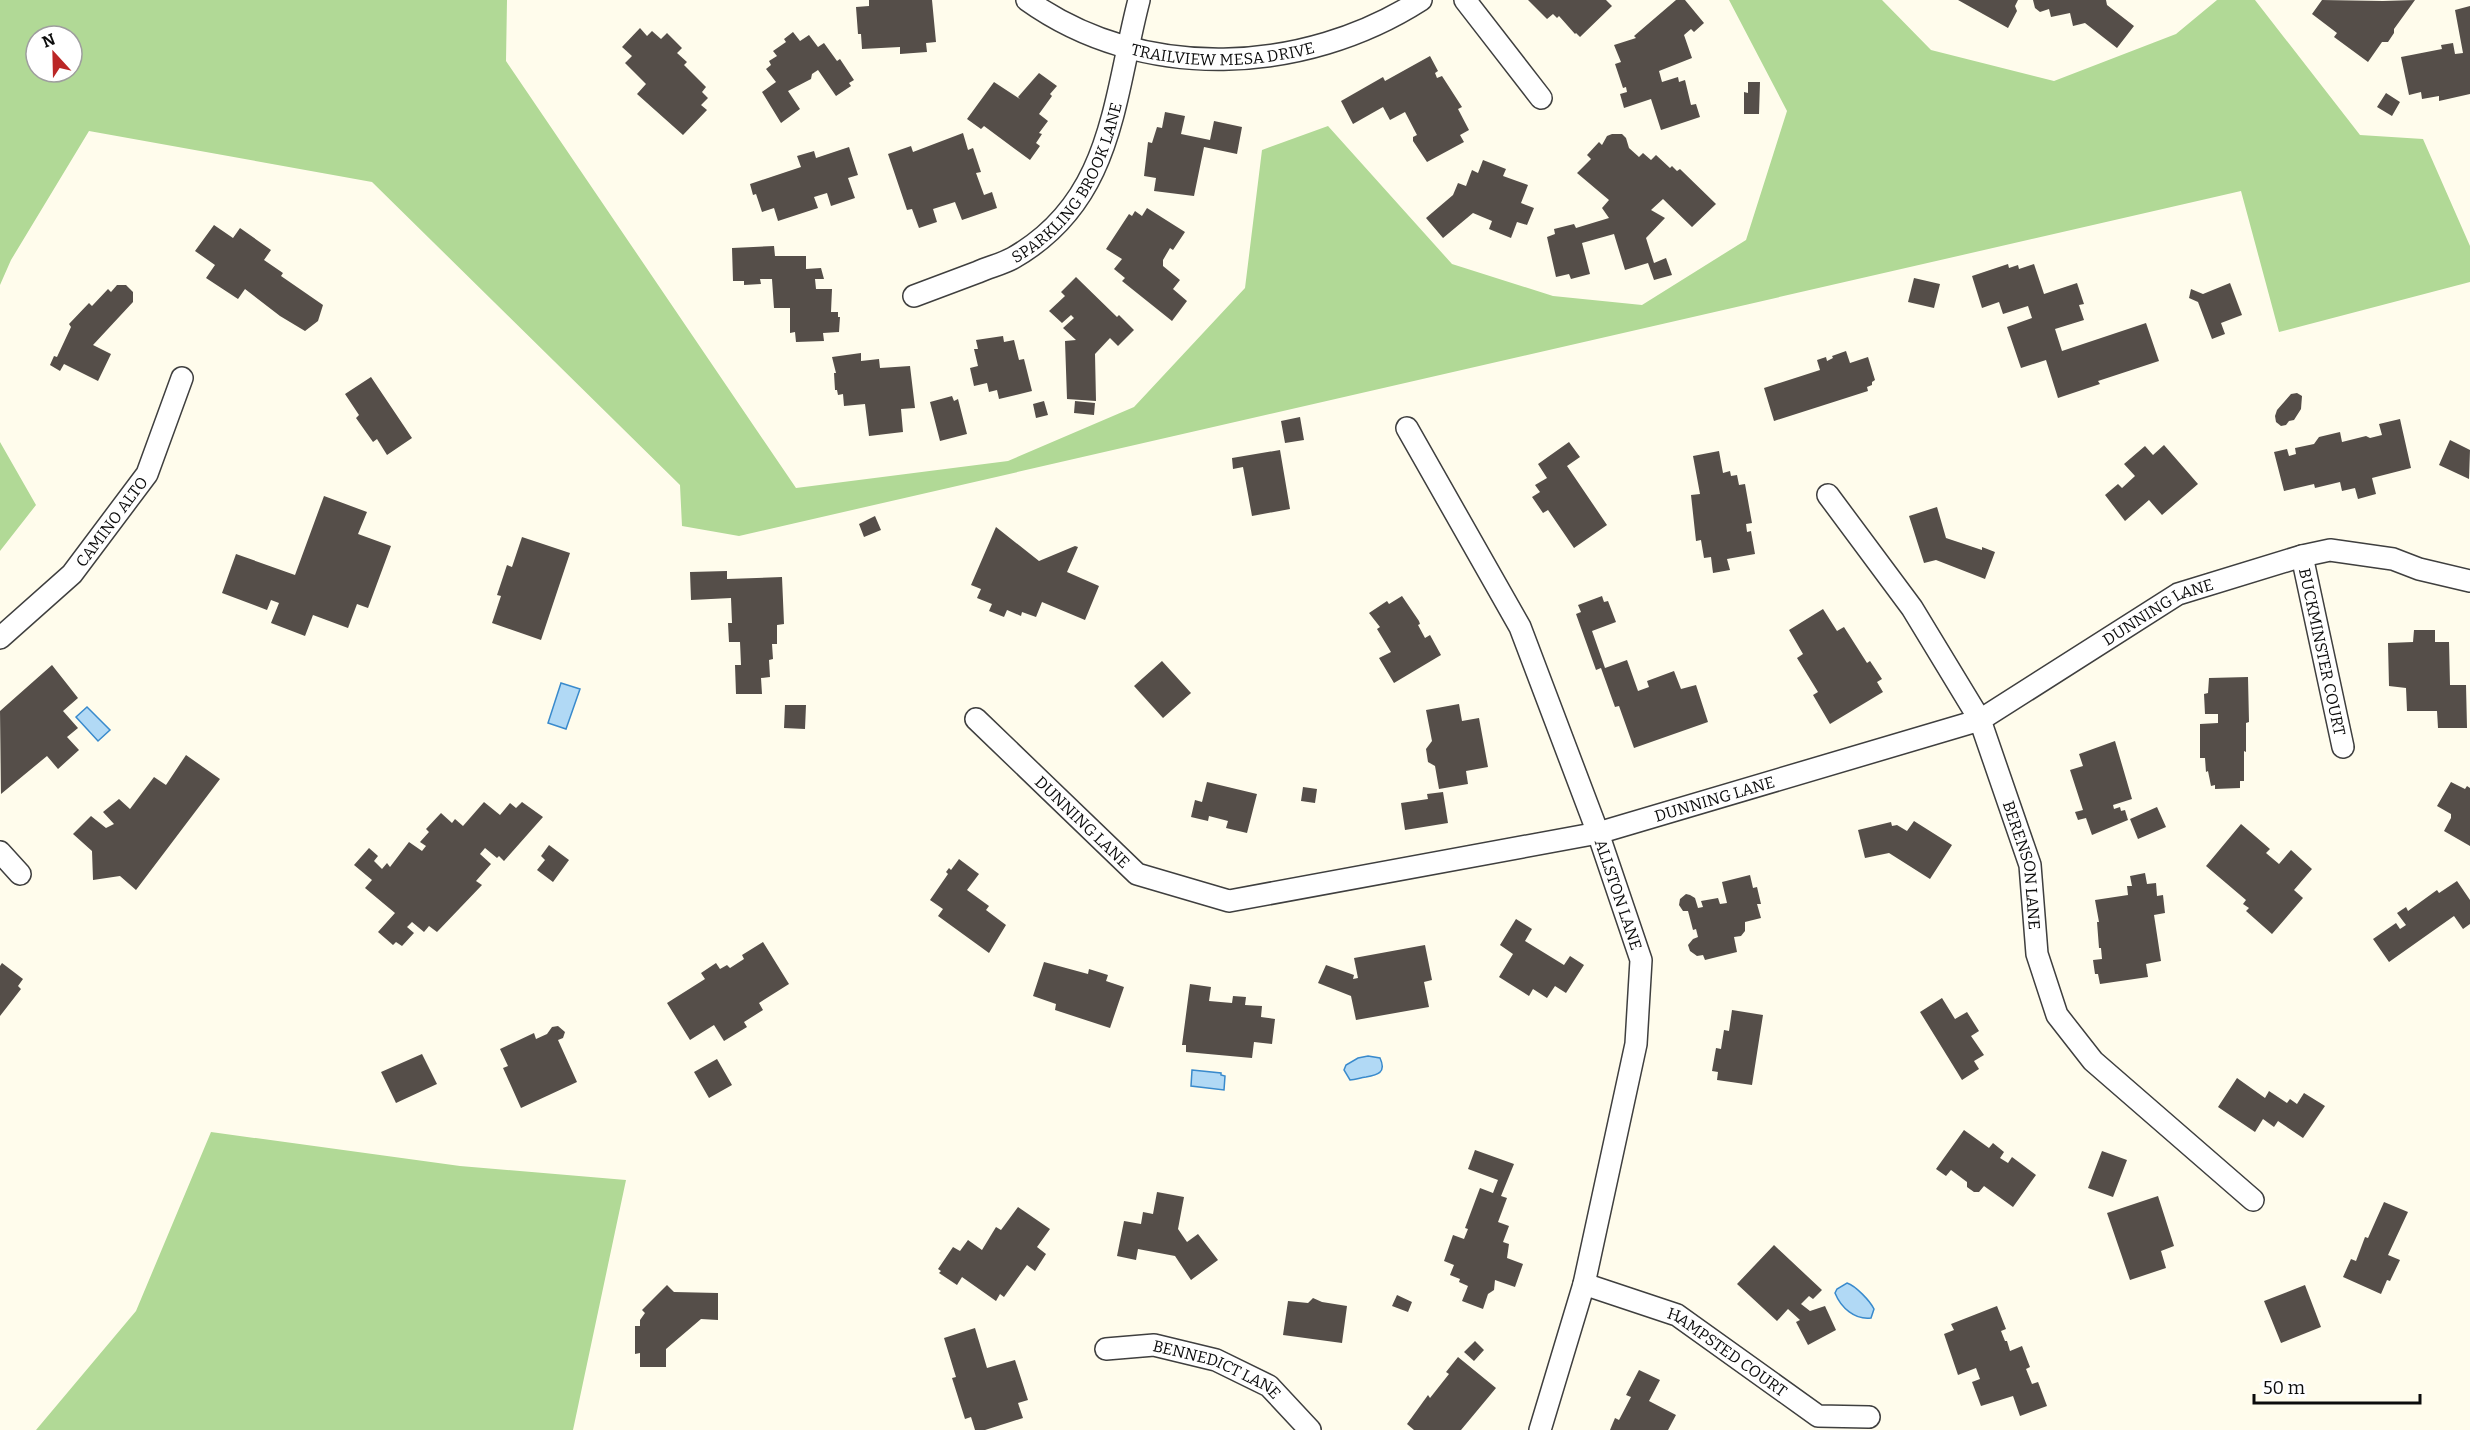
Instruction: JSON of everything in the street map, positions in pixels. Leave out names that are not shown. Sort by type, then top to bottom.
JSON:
[{"type":"street","name":"TRAILVIEW MESA DRIVE","points":[[1027,0],[1078,29],[1126,48],[1183,58],[1214,60],[1277,56],[1320,46],[1356,34],[1421,0]]},
{"type":"street","name":"SPARKLING BROOK LANE","points":[[914,296],[1011,259],[1043,238],[1068,213],[1092,178],[1103,152],[1139,0]]},
{"type":"street","points":[[1465,0],[1541,98]]},
{"type":"street","name":"CAMINO ALTO","points":[[0,638],[72,574],[147,474],[182,378]]},
{"type":"street","name":"ALLSTON LANE","points":[[1407,428],[1520,627],[1598,833],[1641,960],[1636,1044],[1584,1284],[1540,1430]]},
{"type":"street","name":"BERENSON LANE","points":[[1828,495],[1912,608],[1980,720],[2030,865],[2037,954],[2057,1016],[2093,1061],[2253,1200]]},
{"type":"street","name":"DUNNING LANE","points":[[976,719],[1137,874],[1229,901],[1598,833],[1980,720],[2178,594],[2302,556],[2330,550],[2383,557],[2470,581]]},
{"type":"street","name":"BUCKMINSTER COURT","points":[[2302,556],[2343,747]]},
{"type":"street","points":[[0,852],[20,874]]},
{"type":"street","name":"HAMPSTED COURT","points":[[1584,1284],[1677,1315],[1818,1416],[1869,1417]]},
{"type":"street","name":"BENNEDICT LANE","points":[[1106,1350],[1154,1345],[1216,1360],[1269,1386],[1310,1430]]},
{"type":"green space","points":[[0,0],[507,0],[506,61],[796,488],[1008,461],[1134,407],[1245,288],[1262,150],[1328,126],[1452,264],[1553,296],[1642,305],[1746,240],[1787,111],[1729,0],[1882,0],[1931,50],[2054,81],[2176,34],[2217,0],[2255,0],[2360,135],[2423,139],[2470,246],[2470,282],[2279,332],[2241,191],[739,536],[682,526],[680,485],[372,182],[89,131],[11,260],[0,285]]},
{"type":"green space","points":[[0,442],[36,505],[0,551]]},
{"type":"green space","points":[[211,1132],[460,1166],[626,1180],[573,1430],[36,1430],[136,1311]]},
{"type":"water","points":[[561,683],[580,689],[566,729],[548,723]]},
{"type":"water","points":[[87,707],[110,730],[98,741],[76,717]]},
{"type":"water","points":[[1368,1056],[1380,1058],[1382,1070],[1374,1075],[1350,1080],[1344,1070],[1346,1065],[1358,1058]]},
{"type":"water","points":[[1192,1070],[1221,1073],[1225,1076],[1224,1090],[1191,1086]]},
{"type":"water","points":[[1847,1283],[1858,1290],[1872,1306],[1874,1309],[1871,1318],[1854,1315],[1841,1304],[1835,1293]]},
{"type":"building","points":[[869,0],[932,0],[936,42],[926,43],[927,52],[900,54],[900,47],[862,49],[861,34],[858,34],[856,7],[869,6]]},
{"type":"building","points":[[1528,0],[1606,0],[1612,6],[1580,37],[1559,16],[1557,18],[1553,14],[1547,19]]},
{"type":"building","points":[[1676,0],[1685,0],[1704,23],[1694,32],[1691,29],[1684,35],[1692,58],[1659,71],[1662,82],[1678,77],[1679,82],[1685,80],[1691,105],[1696,104],[1700,117],[1661,130],[1651,99],[1624,108],[1620,94],[1627,92],[1626,87],[1623,88],[1615,64],[1621,62],[1614,45],[1636,38],[1634,36]]},
{"type":"building","points":[[1958,0],[2018,0],[2015,6],[2017,11],[2008,28]]},
{"type":"building","points":[[2033,0],[2106,0],[2107,5],[2134,26],[2117,48],[2085,23],[2073,26],[2070,13],[2051,17],[2049,9],[2040,12],[2035,8]]},
{"type":"building","points":[[2322,0],[2415,0],[2394,29],[2388,42],[2382,42],[2368,62],[2334,37],[2337,33],[2312,14]]},
{"type":"building","points":[[2470,6],[2470,94],[2439,101],[2439,96],[2422,99],[2421,92],[2409,95],[2401,57],[2442,49],[2441,45],[2453,43],[2455,54],[2463,53],[2455,10]]},
{"type":"building","points":[[640,28],[647,36],[652,31],[661,39],[667,33],[682,48],[677,53],[687,62],[684,65],[706,87],[702,92],[708,98],[701,105],[707,110],[683,135],[637,94],[646,84],[625,63],[632,56],[622,47]]},
{"type":"building","points":[[793,32],[800,41],[809,35],[818,47],[824,43],[837,61],[840,59],[854,80],[849,83],[851,86],[836,96],[818,70],[812,74],[811,79],[788,91],[800,109],[781,123],[762,92],[776,82],[766,69],[771,65],[769,61],[777,56],[773,51],[786,42],[784,39]]},
{"type":"building","points":[[1430,56],[1438,71],[1435,73],[1437,78],[1442,76],[1462,107],[1458,109],[1469,130],[1460,135],[1464,142],[1427,162],[1413,141],[1413,137],[1417,135],[1405,112],[1390,120],[1383,107],[1353,124],[1341,101],[1383,77],[1385,81]]},
{"type":"building","points":[[1039,73],[1057,86],[1039,114],[1048,121],[1039,133],[1042,134],[1036,143],[1040,146],[1030,160],[984,126],[981,129],[967,119],[994,82],[1020,99],[1018,97]]},
{"type":"building","points":[[1748,82],[1760,82],[1759,114],[1744,114],[1744,92],[1748,93]]},
{"type":"building","points":[[2386,93],[2400,102],[2392,116],[2377,107]]},
{"type":"building","points":[[1165,112],[1185,116],[1181,134],[1210,140],[1214,121],[1242,127],[1237,154],[1204,147],[1194,196],[1154,191],[1156,178],[1144,176],[1148,142],[1152,143],[1157,127],[1162,128]]},
{"type":"building","points":[[963,133],[968,150],[973,148],[981,172],[976,173],[984,195],[992,192],[997,208],[962,220],[955,202],[933,209],[937,222],[919,228],[912,209],[907,210],[888,154],[911,146],[913,152]]},
{"type":"building","points":[[1622,134],[1629,148],[1639,157],[1643,153],[1651,160],[1656,155],[1670,168],[1672,166],[1677,171],[1680,169],[1716,204],[1692,227],[1663,199],[1651,210],[1665,218],[1646,238],[1654,263],[1666,258],[1672,275],[1654,280],[1648,263],[1625,270],[1614,234],[1582,243],[1590,274],[1571,279],[1569,274],[1556,277],[1547,237],[1555,234],[1554,229],[1574,224],[1576,228],[1609,218],[1602,208],[1609,200],[1577,173],[1591,159],[1587,155],[1599,142],[1602,145],[1607,136]]},
{"type":"building","points":[[849,147],[858,175],[848,178],[855,198],[831,206],[827,193],[814,197],[818,208],[778,221],[774,208],[762,212],[750,184],[801,167],[797,156],[814,151],[816,158]]},
{"type":"building","points":[[1483,160],[1506,169],[1503,176],[1528,185],[1521,203],[1534,208],[1527,225],[1517,222],[1511,238],[1489,229],[1492,221],[1473,213],[1443,238],[1426,218],[1453,195],[1458,183],[1466,186],[1472,170],[1478,173]]},
{"type":"building","points":[[1147,208],[1185,232],[1173,250],[1170,248],[1163,260],[1163,266],[1180,280],[1173,289],[1187,301],[1172,321],[1122,281],[1125,278],[1114,269],[1122,259],[1106,249],[1129,214],[1132,216],[1135,211],[1142,216]]},
{"type":"building","points":[[214,225],[233,238],[240,228],[271,250],[264,260],[283,273],[281,276],[323,305],[318,321],[305,331],[280,316],[245,289],[238,299],[206,278],[215,265],[195,251]]},
{"type":"building","points":[[774,246],[775,256],[806,256],[806,269],[821,268],[824,279],[815,279],[816,289],[832,289],[831,312],[838,312],[838,317],[840,317],[839,332],[823,333],[824,341],[796,342],[795,332],[790,333],[790,308],[774,308],[772,279],[760,279],[761,284],[744,285],[744,281],[733,281],[732,248]]},
{"type":"building","points":[[2008,264],[2009,268],[2018,265],[2019,269],[2034,264],[2044,294],[2077,283],[2084,304],[2079,305],[2084,320],[2055,329],[2062,351],[2146,323],[2159,361],[2098,381],[2100,384],[2058,398],[2046,360],[2021,368],[2007,327],[2032,318],[2028,306],[2003,314],[1999,302],[1982,308],[1972,276]]},
{"type":"building","points":[[1076,277],[1117,317],[1119,315],[1134,330],[1118,346],[1110,338],[1095,354],[1096,401],[1067,399],[1065,341],[1076,340],[1063,328],[1074,318],[1071,315],[1062,323],[1049,311],[1065,296],[1061,292]]},
{"type":"building","points":[[1914,278],[1940,284],[1934,308],[1908,302]]},
{"type":"building","points":[[2230,283],[2242,315],[2221,323],[2225,334],[2212,339],[2198,302],[2189,298],[2191,289],[2203,294]]},
{"type":"building","points":[[117,285],[126,285],[133,292],[133,302],[93,345],[111,354],[98,381],[64,364],[60,371],[50,365],[54,356],[57,357],[71,327],[69,324],[89,303],[92,306],[108,289],[111,292]]},
{"type":"building","points":[[1003,336],[1004,342],[1014,340],[1019,360],[1024,359],[1032,391],[999,399],[997,390],[989,392],[987,383],[974,386],[970,368],[978,366],[974,349],[978,349],[976,340]]},
{"type":"building","points":[[1846,351],[1850,363],[1868,357],[1875,380],[1867,387],[1868,391],[1774,421],[1764,388],[1820,370],[1817,360],[1826,357],[1827,361],[1833,358],[1832,356]]},
{"type":"building","points":[[861,353],[861,361],[879,359],[880,368],[910,366],[915,408],[901,409],[903,432],[869,436],[865,404],[844,406],[843,394],[838,395],[835,390],[834,373],[836,373],[832,357]]},
{"type":"building","points":[[371,377],[412,438],[387,455],[377,439],[373,442],[356,418],[359,415],[345,394]]},
{"type":"building","points":[[2297,393],[2302,396],[2301,409],[2294,420],[2281,426],[2276,422],[2277,410],[2291,394]]},
{"type":"building","points":[[952,396],[954,401],[958,399],[967,434],[940,441],[930,402]]},
{"type":"building","points":[[1044,401],[1048,415],[1036,418],[1033,404]]},
{"type":"building","points":[[1075,401],[1095,403],[1094,415],[1074,413]]},
{"type":"building","points":[[1300,417],[1304,440],[1285,443],[1281,421]]},
{"type":"building","points":[[2400,419],[2411,468],[2372,478],[2376,494],[2358,499],[2355,488],[2342,491],[2340,482],[2315,488],[2314,484],[2284,491],[2274,452],[2287,449],[2289,456],[2296,454],[2295,448],[2314,444],[2319,437],[2340,432],[2342,442],[2382,435],[2379,424]]},
{"type":"building","points":[[2450,440],[2470,450],[2469,479],[2439,465]]},
{"type":"building","points":[[1569,442],[1580,457],[1567,466],[1607,525],[1574,548],[1548,510],[1543,513],[1532,497],[1540,492],[1535,485],[1547,478],[1538,464]]},
{"type":"building","points":[[2164,445],[2198,484],[2162,515],[2149,500],[2125,521],[2105,495],[2118,484],[2122,488],[2135,476],[2124,464],[2145,446],[2153,455]]},
{"type":"building","points":[[1280,450],[1290,509],[1252,516],[1243,467],[1233,469],[1232,458]]},
{"type":"building","points":[[1719,451],[1723,473],[1730,471],[1731,476],[1737,475],[1739,485],[1745,484],[1752,523],[1746,524],[1747,532],[1751,531],[1755,554],[1727,559],[1730,570],[1713,573],[1711,557],[1704,558],[1701,540],[1696,541],[1691,495],[1700,494],[1693,456]]},
{"type":"building","points":[[324,496],[367,512],[358,534],[391,546],[368,608],[357,604],[348,628],[313,615],[305,636],[271,623],[279,603],[271,600],[267,610],[222,593],[236,554],[295,575]]},
{"type":"building","points":[[1937,507],[1946,538],[1995,552],[1985,579],[1936,560],[1924,563],[1909,516]]},
{"type":"building","points":[[875,516],[881,530],[864,537],[859,524]]},
{"type":"building","points":[[996,527],[1039,561],[1075,546],[1078,547],[1067,572],[1099,586],[1085,620],[1042,602],[1036,617],[1022,612],[1021,616],[1007,610],[1004,617],[989,611],[992,604],[977,598],[981,589],[971,585]]},
{"type":"building","points":[[522,537],[570,553],[541,640],[492,623],[501,596],[497,595],[507,565],[512,567]]},
{"type":"building","points":[[727,571],[727,579],[782,577],[784,624],[777,625],[777,644],[772,644],[773,659],[769,660],[770,677],[761,678],[762,694],[736,694],[735,665],[741,665],[740,642],[729,642],[728,623],[732,623],[731,598],[691,600],[690,572]]},
{"type":"building","points":[[1402,596],[1419,621],[1418,625],[1425,638],[1430,635],[1441,655],[1394,683],[1379,658],[1391,652],[1377,629],[1380,627],[1369,613],[1387,601],[1389,604]]},
{"type":"building","points":[[1602,596],[1604,602],[1608,601],[1616,622],[1592,631],[1605,668],[1627,660],[1638,691],[1649,687],[1647,681],[1674,671],[1681,689],[1696,685],[1708,722],[1634,748],[1619,706],[1615,707],[1601,668],[1596,670],[1576,614],[1581,612],[1578,605]]},
{"type":"building","points":[[1823,609],[1837,631],[1844,627],[1867,663],[1870,661],[1882,679],[1877,682],[1883,692],[1830,724],[1813,695],[1818,692],[1797,658],[1803,654],[1789,630]]},
{"type":"building","points":[[2414,630],[2435,630],[2435,642],[2449,642],[2450,685],[2466,685],[2467,728],[2438,728],[2437,711],[2407,711],[2406,688],[2389,686],[2388,643],[2413,642]]},
{"type":"building","points":[[1162,661],[1191,693],[1163,718],[1134,686]]},
{"type":"building","points":[[52,665],[78,698],[63,711],[78,728],[67,737],[79,750],[58,769],[47,756],[1,794],[0,711]]},
{"type":"building","points":[[2248,677],[2249,722],[2246,723],[2244,781],[2240,781],[2240,788],[2215,789],[2215,785],[2211,786],[2208,771],[2206,772],[2205,758],[2200,758],[2200,724],[2218,723],[2218,714],[2205,714],[2204,694],[2208,693],[2209,678]]},
{"type":"building","points":[[1459,704],[1462,721],[1479,718],[1488,767],[1466,771],[1468,784],[1439,789],[1435,766],[1428,762],[1426,749],[1432,741],[1426,710]]},
{"type":"building","points":[[785,705],[806,705],[805,729],[784,728]]},
{"type":"building","points":[[2115,741],[2132,799],[2113,805],[2114,809],[2120,807],[2121,811],[2125,810],[2128,820],[2092,835],[2086,818],[2078,820],[2075,812],[2083,810],[2070,770],[2083,766],[2079,754]]},
{"type":"building","points":[[186,755],[220,779],[136,890],[120,876],[93,880],[92,851],[73,834],[91,816],[106,828],[114,824],[103,812],[119,799],[130,809],[154,777],[166,785]]},
{"type":"building","points":[[1207,782],[1257,794],[1247,833],[1226,828],[1228,821],[1209,816],[1208,821],[1191,817],[1195,800],[1202,802]]},
{"type":"building","points":[[2451,782],[2465,789],[2467,786],[2470,788],[2470,846],[2444,831],[2451,814],[2437,806]]},
{"type":"building","points":[[1303,787],[1317,789],[1315,803],[1301,801]]},
{"type":"building","points":[[1443,792],[1448,823],[1405,830],[1401,803],[1428,799],[1427,794]]},
{"type":"building","points":[[484,802],[500,815],[510,803],[516,808],[522,802],[543,817],[504,861],[485,848],[480,854],[491,864],[476,881],[482,885],[437,932],[429,926],[424,932],[412,922],[407,927],[414,933],[402,946],[396,942],[393,945],[378,932],[395,913],[365,888],[372,880],[354,865],[369,848],[378,856],[374,861],[382,869],[387,863],[390,867],[409,842],[422,851],[426,846],[420,842],[429,832],[426,829],[441,813],[452,823],[455,819],[463,826]]},
{"type":"building","points":[[2157,807],[2166,827],[2138,839],[2130,819]]},
{"type":"building","points":[[1914,821],[1952,845],[1930,879],[1889,853],[1865,858],[1858,830],[1891,822],[1892,826],[1897,825],[1907,831]]},
{"type":"building","points":[[2241,824],[2270,849],[2266,853],[2279,864],[2291,850],[2312,869],[2294,890],[2303,898],[2272,934],[2246,911],[2249,908],[2243,904],[2246,900],[2206,866]]},
{"type":"building","points":[[549,845],[569,860],[553,882],[537,870],[545,860],[541,856]]},
{"type":"building","points":[[959,859],[979,874],[967,890],[989,906],[986,910],[1006,925],[989,953],[938,916],[943,909],[930,900],[948,874],[946,872],[949,868],[951,870]]},
{"type":"building","points":[[2145,873],[2147,884],[2156,883],[2157,896],[2163,895],[2165,913],[2154,915],[2161,961],[2146,964],[2148,977],[2100,984],[2098,974],[2095,974],[2093,960],[2102,959],[2095,900],[2128,895],[2127,886],[2132,886],[2130,876]]},
{"type":"building","points":[[1750,875],[1753,888],[1757,887],[1761,904],[1757,904],[1761,918],[1745,922],[1745,931],[1741,936],[1734,937],[1737,952],[1705,960],[1703,955],[1697,956],[1690,951],[1688,945],[1698,937],[1696,929],[1693,930],[1688,911],[1683,911],[1679,905],[1680,899],[1686,894],[1690,895],[1695,898],[1698,908],[1703,907],[1701,901],[1718,898],[1720,904],[1727,903],[1722,882]]},
{"type":"building","points":[[2457,881],[2470,900],[2470,924],[2463,929],[2454,916],[2389,962],[2373,939],[2396,923],[2400,929],[2406,925],[2397,913],[2406,907],[2408,911],[2437,890],[2439,893]]},
{"type":"building","points":[[1516,919],[1532,929],[1525,941],[1564,965],[1570,956],[1584,965],[1566,993],[1555,986],[1547,998],[1533,989],[1529,996],[1499,977],[1513,954],[1500,945]]},
{"type":"building","points":[[763,942],[789,984],[759,1003],[763,1010],[744,1022],[747,1027],[724,1041],[714,1025],[690,1040],[667,1003],[705,979],[701,973],[716,963],[720,969],[727,965],[730,968],[744,959],[742,955]]},
{"type":"building","points":[[1425,945],[1432,980],[1424,982],[1429,1007],[1356,1020],[1351,996],[1318,983],[1326,965],[1354,975],[1353,979],[1358,978],[1354,958]]},
{"type":"building","points":[[1044,962],[1088,974],[1089,969],[1108,975],[1106,981],[1124,987],[1110,1028],[1055,1010],[1056,1004],[1033,996]]},
{"type":"building","points":[[2,963],[23,979],[18,986],[21,989],[0,1016],[0,966]]},
{"type":"building","points":[[1190,984],[1211,987],[1209,1001],[1232,1003],[1233,996],[1246,997],[1245,1005],[1262,1006],[1261,1017],[1275,1019],[1272,1044],[1254,1042],[1252,1058],[1186,1052],[1186,1045],[1182,1045]]},
{"type":"building","points":[[1942,998],[1955,1019],[1967,1012],[1979,1031],[1971,1036],[1984,1055],[1974,1061],[1979,1069],[1962,1080],[1920,1012]]},
{"type":"building","points":[[1732,1010],[1763,1015],[1752,1085],[1717,1080],[1718,1072],[1712,1071],[1716,1048],[1721,1049],[1724,1030],[1729,1031]]},
{"type":"building","points":[[558,1026],[565,1032],[563,1038],[558,1040],[577,1082],[521,1108],[503,1068],[508,1066],[500,1049],[534,1033],[536,1039],[547,1034],[552,1027]]},
{"type":"building","points":[[422,1054],[437,1084],[396,1103],[381,1072]]},
{"type":"building","points":[[717,1059],[732,1085],[709,1098],[694,1072]]},
{"type":"building","points":[[2237,1078],[2265,1098],[2269,1091],[2287,1103],[2290,1099],[2297,1104],[2304,1093],[2325,1106],[2303,1138],[2278,1121],[2274,1127],[2263,1119],[2255,1132],[2218,1107]]},
{"type":"building","points":[[1964,1130],[1989,1148],[1993,1143],[2004,1152],[2000,1158],[2008,1163],[2012,1157],[2036,1175],[2013,1207],[1984,1186],[1979,1192],[1974,1192],[1967,1187],[1967,1182],[1951,1170],[1946,1176],[1936,1169]]},
{"type":"building","points":[[1475,1150],[1514,1164],[1501,1196],[1507,1198],[1498,1222],[1509,1226],[1503,1242],[1509,1244],[1507,1258],[1523,1264],[1515,1287],[1495,1280],[1494,1290],[1488,1294],[1483,1309],[1462,1301],[1468,1286],[1459,1282],[1460,1279],[1450,1275],[1454,1265],[1444,1261],[1453,1235],[1464,1239],[1468,1229],[1465,1228],[1480,1188],[1493,1193],[1498,1180],[1468,1169]]},
{"type":"building","points":[[2102,1151],[2127,1160],[2113,1197],[2088,1188]]},
{"type":"building","points":[[1157,1192],[1184,1197],[1178,1229],[1187,1242],[1198,1234],[1218,1260],[1191,1280],[1175,1256],[1138,1249],[1136,1260],[1117,1256],[1124,1221],[1141,1224],[1143,1212],[1153,1214]]},
{"type":"building","points":[[2158,1196],[2174,1246],[2161,1251],[2166,1268],[2130,1280],[2107,1213]]},
{"type":"building","points":[[2384,1202],[2408,1212],[2388,1255],[2400,1260],[2381,1294],[2343,1277],[2351,1259],[2356,1261],[2365,1237],[2368,1238]]},
{"type":"building","points":[[1018,1207],[1050,1229],[1037,1247],[1046,1254],[1035,1271],[1027,1265],[1004,1297],[1000,1294],[996,1301],[962,1277],[957,1285],[939,1273],[941,1271],[938,1269],[953,1247],[960,1251],[968,1240],[982,1250],[996,1227],[1001,1230]]},
{"type":"building","points":[[1774,1245],[1822,1290],[1813,1299],[1809,1296],[1801,1304],[1810,1311],[1825,1306],[1836,1330],[1808,1345],[1796,1322],[1800,1320],[1788,1309],[1777,1321],[1737,1284]]},
{"type":"building","points":[[667,1285],[674,1292],[718,1293],[718,1320],[701,1319],[666,1349],[666,1367],[640,1367],[640,1353],[635,1354],[635,1326],[640,1326],[640,1320],[645,1313],[642,1310]]},
{"type":"building","points":[[2305,1285],[2321,1327],[2281,1343],[2264,1301]]},
{"type":"building","points":[[1397,1295],[1412,1302],[1408,1312],[1392,1306]]},
{"type":"building","points":[[1313,1298],[1322,1302],[1347,1306],[1342,1343],[1283,1335],[1288,1301],[1308,1303]]},
{"type":"building","points":[[1997,1306],[2006,1329],[2001,1331],[2010,1351],[2022,1346],[2030,1367],[2026,1369],[2032,1384],[2038,1382],[2047,1406],[2020,1416],[2013,1396],[1981,1406],[1972,1382],[1980,1379],[1976,1368],[1958,1375],[1944,1334],[1954,1330],[1951,1324]]},
{"type":"building","points":[[975,1328],[987,1368],[1015,1360],[1028,1400],[1018,1403],[1023,1418],[985,1430],[975,1430],[971,1417],[965,1419],[952,1378],[956,1377],[944,1338]]},
{"type":"building","points":[[1475,1341],[1484,1350],[1474,1361],[1464,1352]]},
{"type":"building","points":[[1458,1357],[1496,1388],[1461,1430],[1414,1430],[1407,1424],[1428,1395],[1430,1398],[1449,1374],[1446,1372]]},
{"type":"building","points":[[1639,1370],[1660,1380],[1649,1401],[1676,1415],[1668,1430],[1610,1430],[1615,1418],[1619,1420],[1631,1397],[1626,1395]]}]
